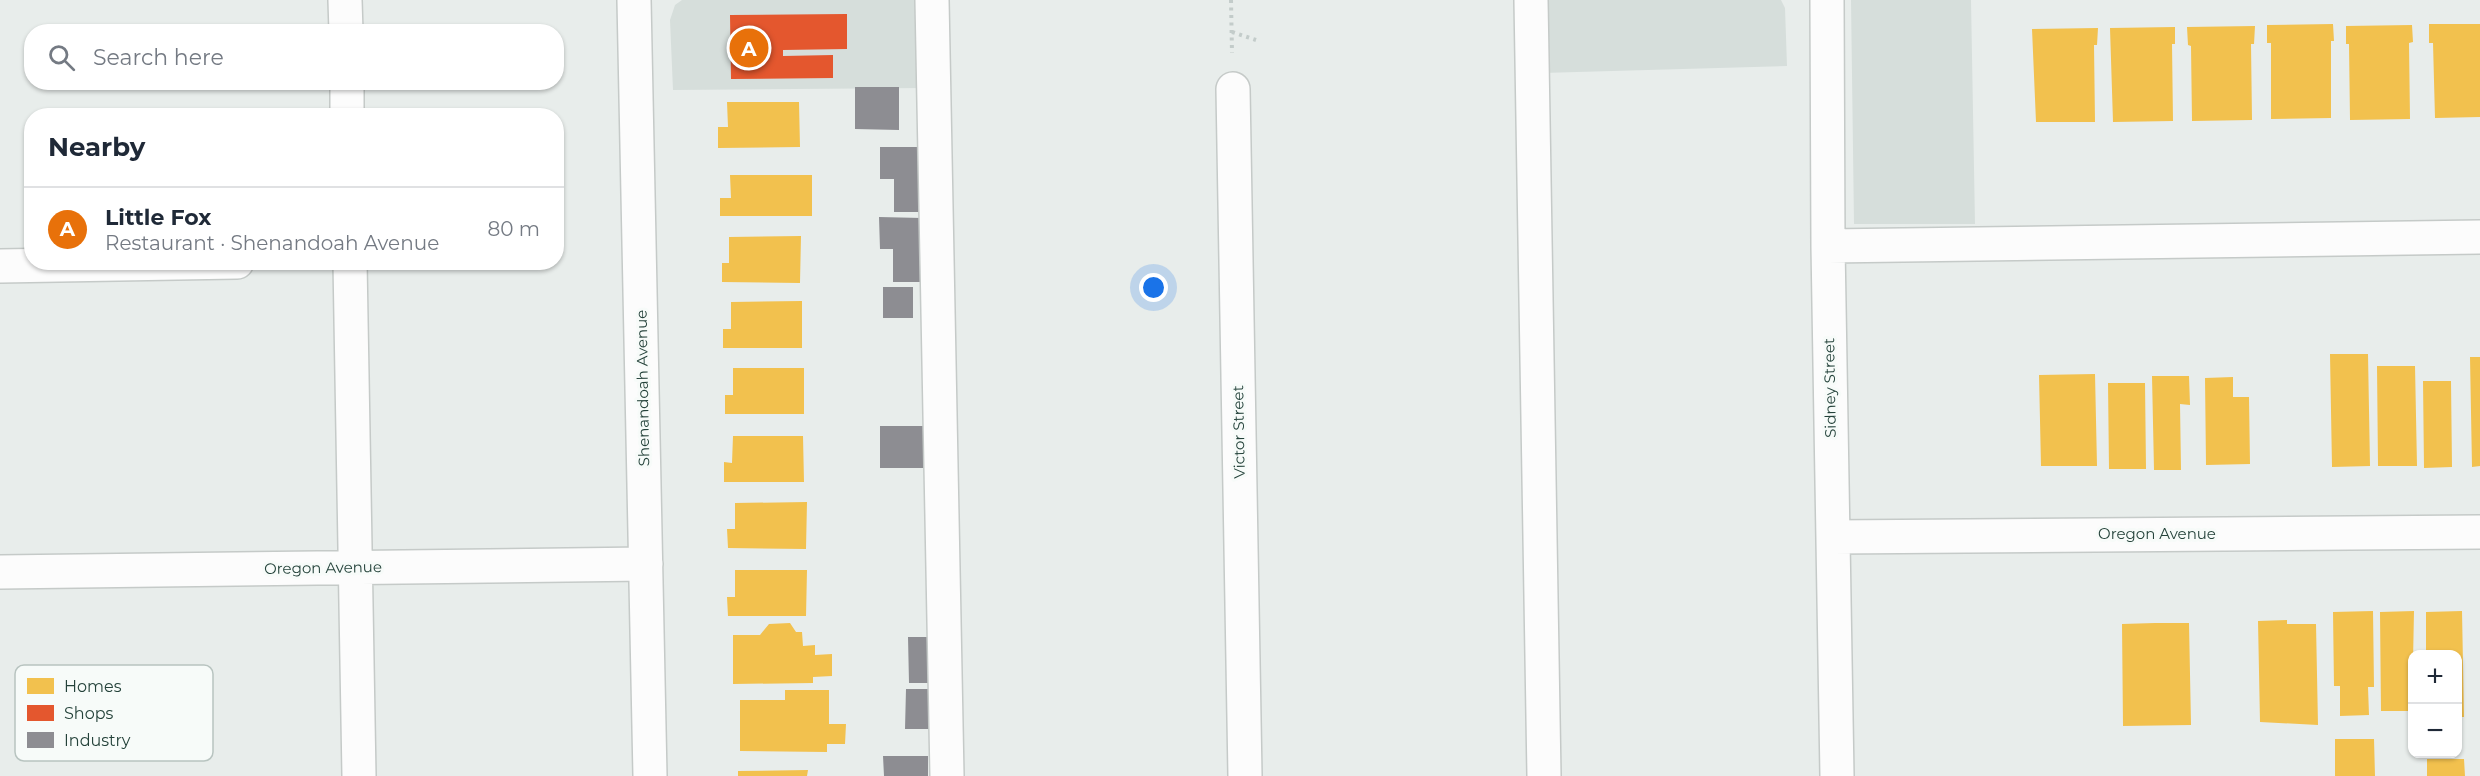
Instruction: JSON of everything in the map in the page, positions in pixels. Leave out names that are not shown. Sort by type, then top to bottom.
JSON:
[{"type":"street","points":[[345,0],[346,24]]},
{"type":"street","name":"Shenandoah Avenue","points":[[634,0],[650,776]]},
{"type":"street","points":[[932,0],[947,776]]},
{"type":"street","points":[[1531,0],[1544,776]]},
{"type":"street","name":"Sidney Street","points":[[1827,0],[1828,246],[1837,776]]},
{"type":"street","name":"Victor Street","points":[[1233,88],[1245,776]]},
{"type":"street","points":[[347,90],[347,108]]},
{"type":"street","points":[[1828,246],[2480,237]]},
{"type":"street","points":[[0,266],[24,266]]},
{"type":"street","points":[[350,270],[359,776]]},
{"type":"street","name":"Oregon Avenue","points":[[1833,537],[2480,532]]},
{"type":"street","name":"Oregon Avenue","points":[[0,572],[646,564]]},
{"type":"path","points":[[1231,0],[1233,88]]},
{"type":"path","points":[[1232,32],[1256,40]]},
{"type":"shaded area","points":[[682,0],[921,0],[924,88],[673,90],[670,20],[675,5]]},
{"type":"shaded area","points":[[1539,0],[1781,0],[1785,8],[1787,66],[1542,73]]},
{"type":"shaded area","points":[[1851,0],[1971,0],[1975,224],[1854,224]]},
{"type":"building: Homes","points":[[2333,24],[2331,118],[2271,119],[2271,43],[2267,43],[2267,25]]},
{"type":"building: Homes","points":[[2429,24],[2480,24],[2480,117],[2435,118],[2433,43],[2429,43]]},
{"type":"building: Homes","points":[[2412,25],[2413,42],[2409,43],[2410,119],[2350,120],[2349,44],[2346,44],[2346,26]]},
{"type":"building: Homes","points":[[2255,26],[2254,44],[2251,44],[2252,120],[2192,121],[2191,46],[2188,45],[2187,27]]},
{"type":"building: Homes","points":[[2175,27],[2175,44],[2172,44],[2173,121],[2113,122],[2110,28]]},
{"type":"building: Homes","points":[[2098,28],[2097,45],[2094,45],[2095,122],[2036,122],[2032,29]]},
{"type":"building: Homes","points":[[727,102],[799,102],[800,147],[718,148],[718,127],[728,127]]},
{"type":"building: Homes","points":[[730,175],[812,175],[812,216],[720,216],[720,198],[731,198]]},
{"type":"building: Homes","points":[[801,236],[800,283],[722,282],[722,263],[729,263],[729,237]]},
{"type":"building: Homes","points":[[802,301],[802,348],[723,348],[723,329],[731,329],[731,302]]},
{"type":"building: Homes","points":[[2330,354],[2368,354],[2370,466],[2332,467]]},
{"type":"building: Homes","points":[[2470,357],[2480,357],[2480,466],[2472,467]]},
{"type":"building: Homes","points":[[2377,366],[2415,366],[2417,466],[2378,466]]},
{"type":"building: Homes","points":[[733,368],[804,368],[804,414],[725,414],[725,395],[733,395]]},
{"type":"building: Homes","points":[[2095,374],[2097,466],[2041,466],[2039,375]]},
{"type":"building: Homes","points":[[2152,376],[2189,376],[2190,405],[2180,404],[2181,470],[2154,470]]},
{"type":"building: Homes","points":[[2233,377],[2233,397],[2249,397],[2250,464],[2206,465],[2205,378]]},
{"type":"building: Homes","points":[[2423,381],[2451,381],[2452,467],[2424,468]]},
{"type":"building: Homes","points":[[2108,383],[2145,383],[2146,469],[2109,469]]},
{"type":"building: Homes","points":[[733,436],[803,436],[804,482],[724,482],[724,462],[732,463]]},
{"type":"building: Homes","points":[[807,502],[806,549],[728,548],[727,529],[735,529],[735,503]]},
{"type":"building: Homes","points":[[735,570],[807,570],[806,616],[728,616],[727,597],[735,597]]},
{"type":"building: Homes","points":[[2373,611],[2374,687],[2368,687],[2369,715],[2340,716],[2340,686],[2334,686],[2333,612]]},
{"type":"building: Homes","points":[[2414,611],[2413,650],[2408,650],[2408,711],[2381,711],[2380,612]]},
{"type":"building: Homes","points":[[2462,611],[2464,717],[2462,717],[2462,650],[2426,650],[2426,612]]},
{"type":"building: Homes","points":[[2287,620],[2287,624],[2316,624],[2318,725],[2260,722],[2258,621]]},
{"type":"building: Homes","points":[[790,623],[796,632],[802,632],[803,646],[815,645],[815,655],[832,654],[832,676],[813,677],[813,683],[733,684],[733,635],[760,635],[769,624]]},
{"type":"building: Homes","points":[[2189,623],[2191,725],[2123,726],[2122,624]]},
{"type":"building: Homes","points":[[785,690],[829,690],[829,724],[846,724],[845,744],[827,744],[827,752],[740,751],[740,700],[785,700]]},
{"type":"building: Homes","points":[[2335,739],[2374,739],[2375,776],[2335,776]]},
{"type":"building: Homes","points":[[2427,759],[2464,759],[2465,776],[2427,776]]},
{"type":"building: Homes","points":[[808,770],[807,776],[738,776],[738,771]]},
{"type":"building: Shops","points":[[847,14],[847,49],[783,50],[783,56],[833,55],[833,78],[731,79],[730,15]]},
{"type":"building: Industry","points":[[855,87],[899,87],[899,130],[855,129]]},
{"type":"building: Industry","points":[[880,147],[923,147],[923,212],[894,212],[894,179],[880,179]]},
{"type":"building: Industry","points":[[879,217],[922,218],[922,282],[893,282],[893,249],[880,249]]},
{"type":"building: Industry","points":[[883,287],[913,287],[913,318],[883,318]]},
{"type":"building: Industry","points":[[880,426],[924,426],[924,468],[880,468]]},
{"type":"building: Industry","points":[[908,637],[930,637],[931,683],[909,683]]},
{"type":"building: Industry","points":[[906,689],[931,689],[931,729],[905,729]]},
{"type":"building: Industry","points":[[883,756],[928,756],[928,776],[884,776]]},
{"type":"place","name":"Little Fox","points":[[749,48]]}]
